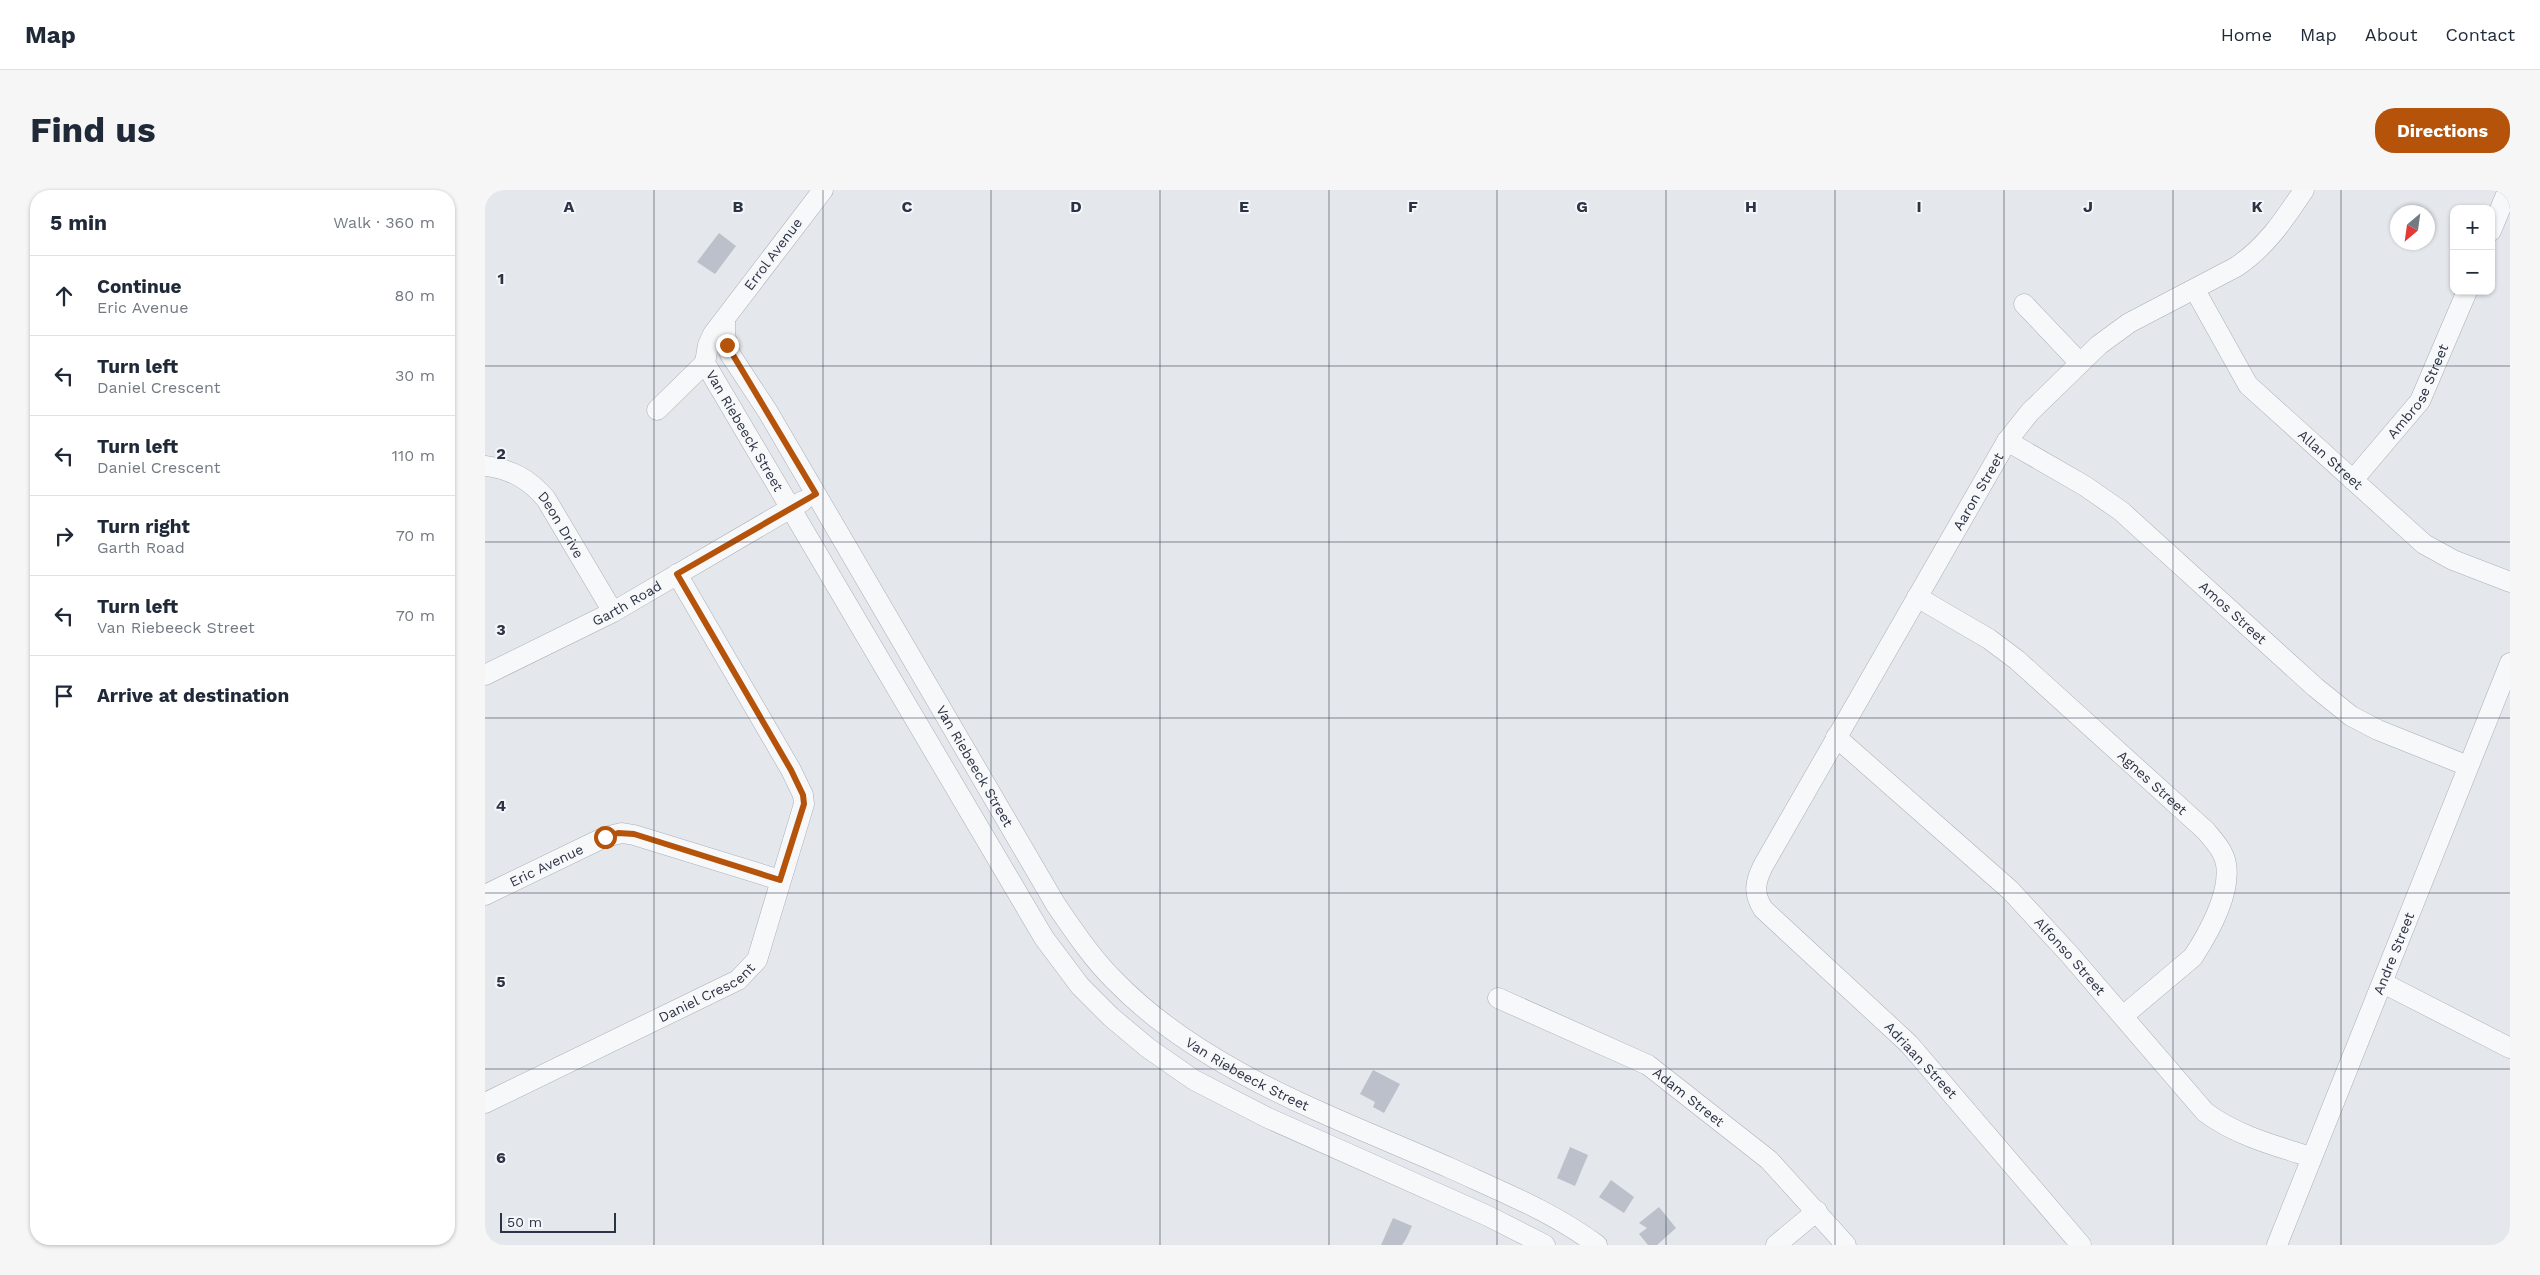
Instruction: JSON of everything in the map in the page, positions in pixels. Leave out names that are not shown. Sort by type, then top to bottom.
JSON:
[{"type":"street","name":"Errol Avenue","points":[[725,319],[823,190]]},
{"type":"street","name":"Aaron Street","points":[[1755,885],[1763,866],[1836,737],[2007,442],[2030,412],[2080,363],[2129,323],[2236,267],[2263,247],[2304,190]]},
{"type":"street","points":[[2495,221],[2508,190]]},
{"type":"street","name":"Allan Street","points":[[2195,290],[2248,384],[2423,544],[2453,560],[2510,582]]},
{"type":"street","name":"Ambrose Street","points":[[2353,480],[2420,401],[2465,295]]},
{"type":"street","points":[[2024,304],[2080,363]]},
{"type":"street","name":"Van Riebeeck Street","points":[[725,319],[707,345],[705,363],[1028,913],[1061,963],[1094,1000],[1148,1048],[1207,1088],[1303,1134],[1501,1222],[1545,1245]]},
{"type":"street","name":"Van Riebeeck Street","points":[[725,319],[725,335],[730,354],[748,379],[1056,905],[1090,954],[1114,980],[1169,1029],[1223,1064],[1504,1192],[1557,1219],[1597,1245]]},
{"type":"street","points":[[657,410],[705,363]]},
{"type":"street","name":"Amos Street","points":[[2007,442],[2085,486],[2121,511],[2308,680],[2351,716],[2377,730],[2468,766]]},
{"type":"street","name":"Deon Drive","points":[[485,466],[517,474],[537,489],[546,499],[613,612]]},
{"type":"street","name":"Garth Road","points":[[485,675],[613,612],[816,494]]},
{"type":"street","name":"Daniel Crescent","points":[[485,1103],[743,977],[757,960],[797,828],[804,797],[791,770],[677,574]]},
{"type":"street","name":"Agnes Street","points":[[1917,597],[1989,639],[2017,660],[2207,831],[2221,851],[2226,864],[2224,886],[2216,914],[2201,945],[2193,957],[2123,1016]]},
{"type":"street","name":"Andre Street","points":[[2277,1245],[2510,663]]},
{"type":"street","name":"Alfonso Street","points":[[1836,737],[2010,890],[2123,1016],[2209,1116],[2222,1124],[2269,1144],[2311,1157]]},
{"type":"street","name":"Eric Avenue","points":[[485,895],[605,837],[622,833],[634,834],[780,880]]},
{"type":"street","name":"Adriaan Street","points":[[1755,885],[1756,896],[1763,909],[1909,1044],[2081,1245]]},
{"type":"street","points":[[1094,1000],[1114,980]]},
{"type":"street","points":[[2383,983],[2510,1048]]},
{"type":"street","name":"Adam Street","points":[[1498,998],[1649,1065],[1769,1160],[1817,1210],[1846,1245]]},
{"type":"street","points":[[1776,1245],[1817,1210]]},
{"type":"building","points":[[719,233],[736,246],[715,274],[697,262]]},
{"type":"building","points":[[1373,1070],[1400,1084],[1384,1113],[1373,1107],[1375,1102],[1360,1094]]},
{"type":"building","points":[[1570,1147],[1588,1155],[1575,1186],[1557,1178]]},
{"type":"building","points":[[1611,1180],[1634,1197],[1624,1213],[1599,1197]]},
{"type":"building","points":[[1659,1207],[1676,1228],[1657,1245],[1648,1245],[1639,1234],[1647,1228],[1639,1223]]},
{"type":"building","points":[[1393,1218],[1412,1226],[1402,1245],[1381,1245]]},
{"type":"route","points":[[605,837],[618,833],[634,834],[780,880],[804,804],[803,795],[791,770],[677,574],[816,494],[743,371],[730,354],[727,345]]}]
